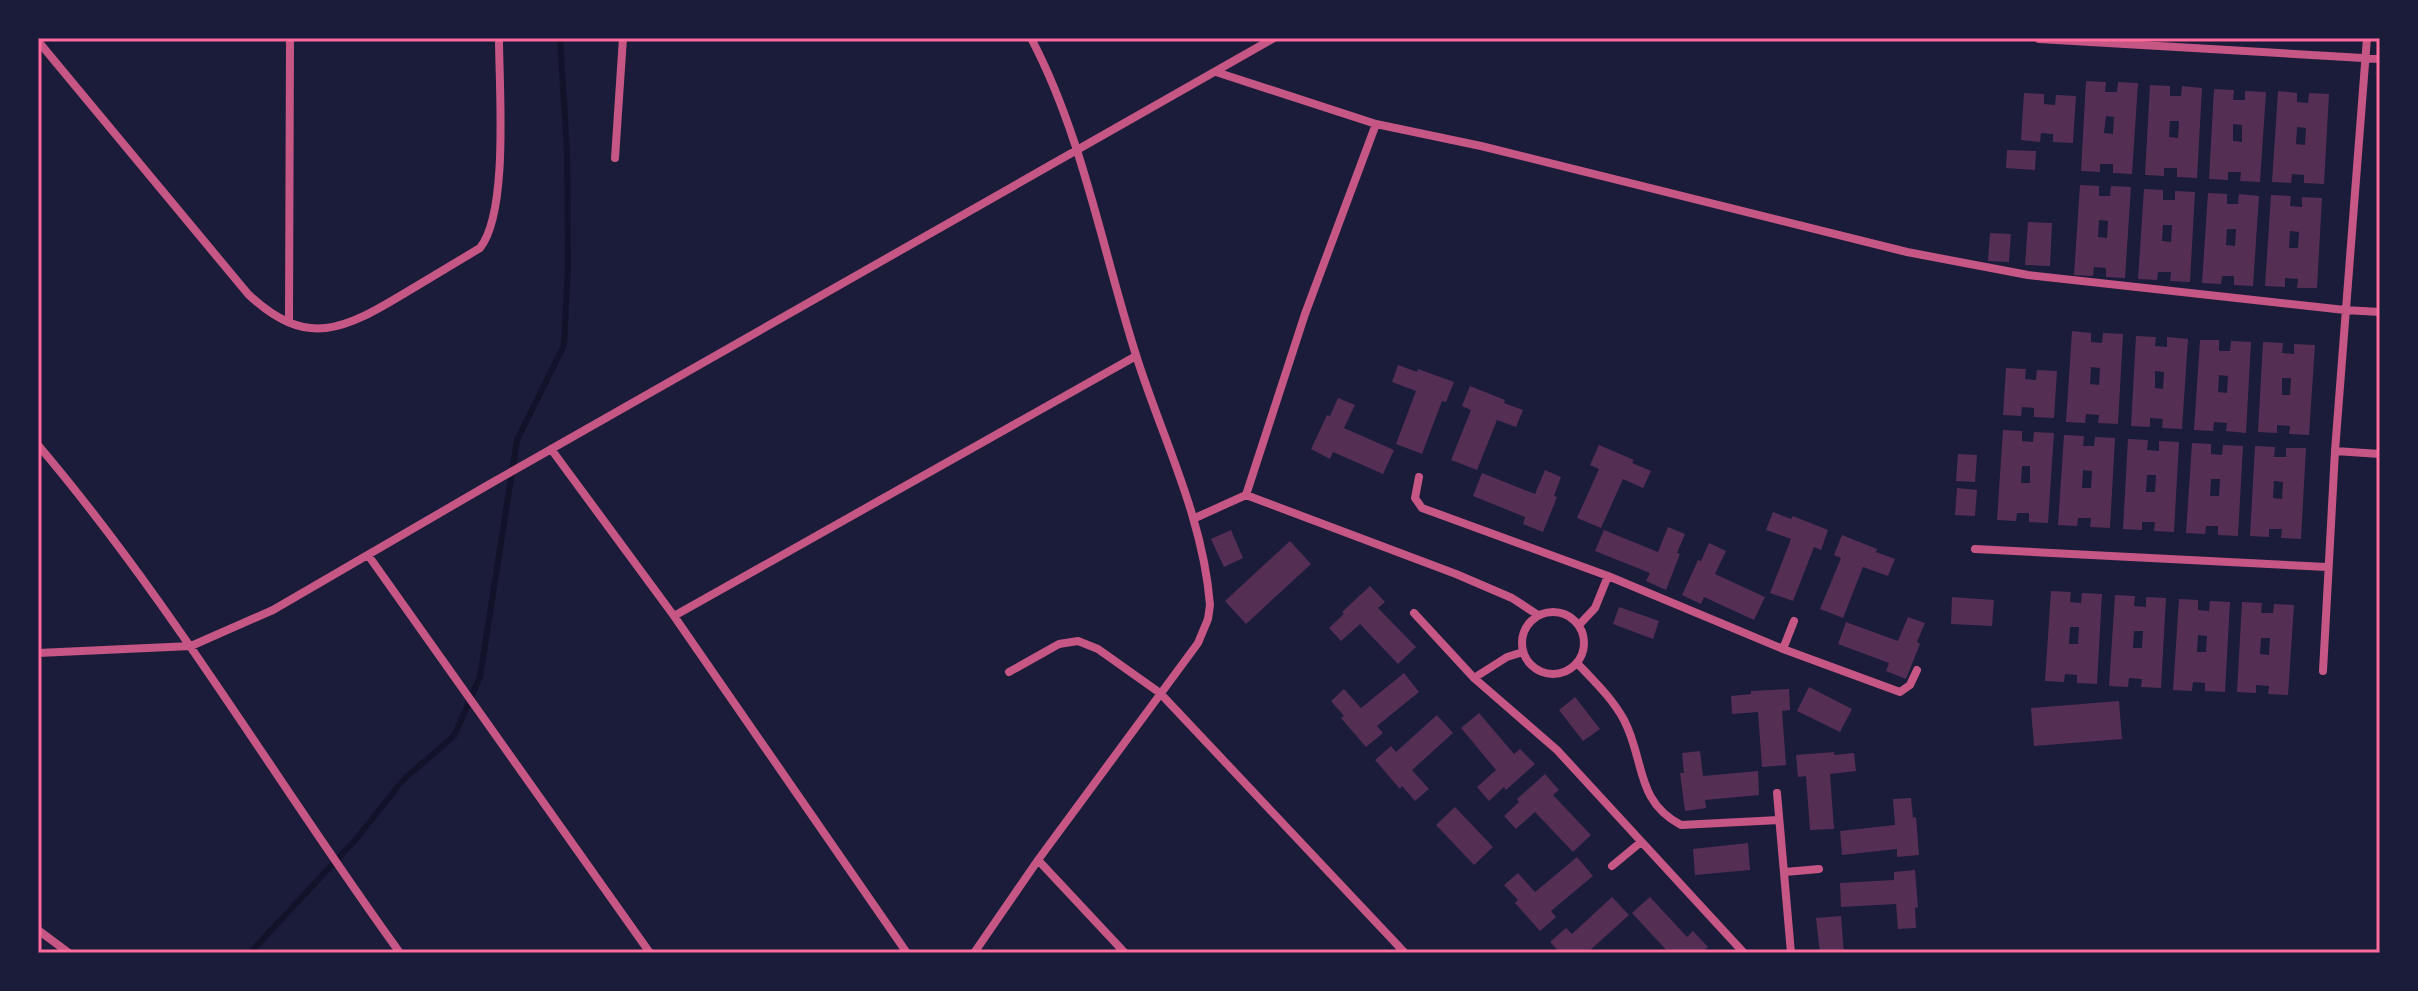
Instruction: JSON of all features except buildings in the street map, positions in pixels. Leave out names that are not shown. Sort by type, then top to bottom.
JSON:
[{"type":"street","points":[[289,322],[290,38]]},
{"type":"street","points":[[38,41],[248,294],[272,314],[289,322],[324,330],[354,323],[480,248],[487,240],[495,215],[497,189],[499,38]]},
{"type":"street","points":[[615,158],[623,38]]},
{"type":"street","points":[[974,953],[1038,860],[1198,643],[1208,619],[1209,588],[1195,518],[1136,356],[1077,149],[1048,71],[1031,38]]},
{"type":"street","points":[[38,653],[191,646],[273,610],[1274,38]]},
{"type":"street","points":[[2323,671],[2335,451],[2367,38]]},
{"type":"street","points":[[2039,39],[2380,59]]},
{"type":"street","points":[[1216,72],[1376,124],[1481,146],[1907,252],[2028,275],[2380,312]]},
{"type":"street","points":[[1246,495],[1305,314],[1376,124]]},
{"type":"street","points":[[674,616],[1136,356]]},
{"type":"street","points":[[38,445],[84,499],[191,646],[347,880],[400,953]]},
{"type":"street","points":[[551,449],[674,616],[907,953]]},
{"type":"street","points":[[2335,451],[2380,454]]},
{"type":"street","points":[[1419,477],[1415,498],[1422,508],[1608,576],[1783,649],[1900,692],[1910,685],[1917,670]]},
{"type":"street","points":[[1195,518],[1246,495],[1456,574],[1512,598],[1538,615]]},
{"type":"street","points":[[1975,549],[2327,567]]},
{"type":"street","points":[[368,555],[650,953]]},
{"type":"street","points":[[1579,625],[1595,608],[1608,576]]},
{"type":"street","points":[[1561,612],[1579,625],[1585,645],[1577,663],[1562,673],[1543,673],[1528,661],[1523,652],[1523,634],[1538,615],[1561,612]]},
{"type":"street","points":[[1414,613],[1474,678],[1557,750],[1744,953]]},
{"type":"street","points":[[1783,649],[1794,621]]},
{"type":"street","points":[[1009,672],[1059,644],[1078,641],[1098,649],[1160,693],[1405,953]]},
{"type":"street","points":[[1474,678],[1507,657],[1523,652]]},
{"type":"street","points":[[1577,663],[1618,710],[1634,745],[1643,783],[1657,807],[1669,819],[1681,825],[1779,820]]},
{"type":"street","points":[[1777,793],[1791,953]]},
{"type":"street","points":[[1612,866],[1641,842]]},
{"type":"street","points":[[1038,860],[1125,953]]},
{"type":"street","points":[[1785,872],[1819,869]]},
{"type":"street","points":[[38,930],[69,953]]},
{"type":"waterway","points":[[250,953],[357,838],[403,780],[454,736],[480,677],[517,440],[564,345],[568,265],[567,150],[560,38]]}]
